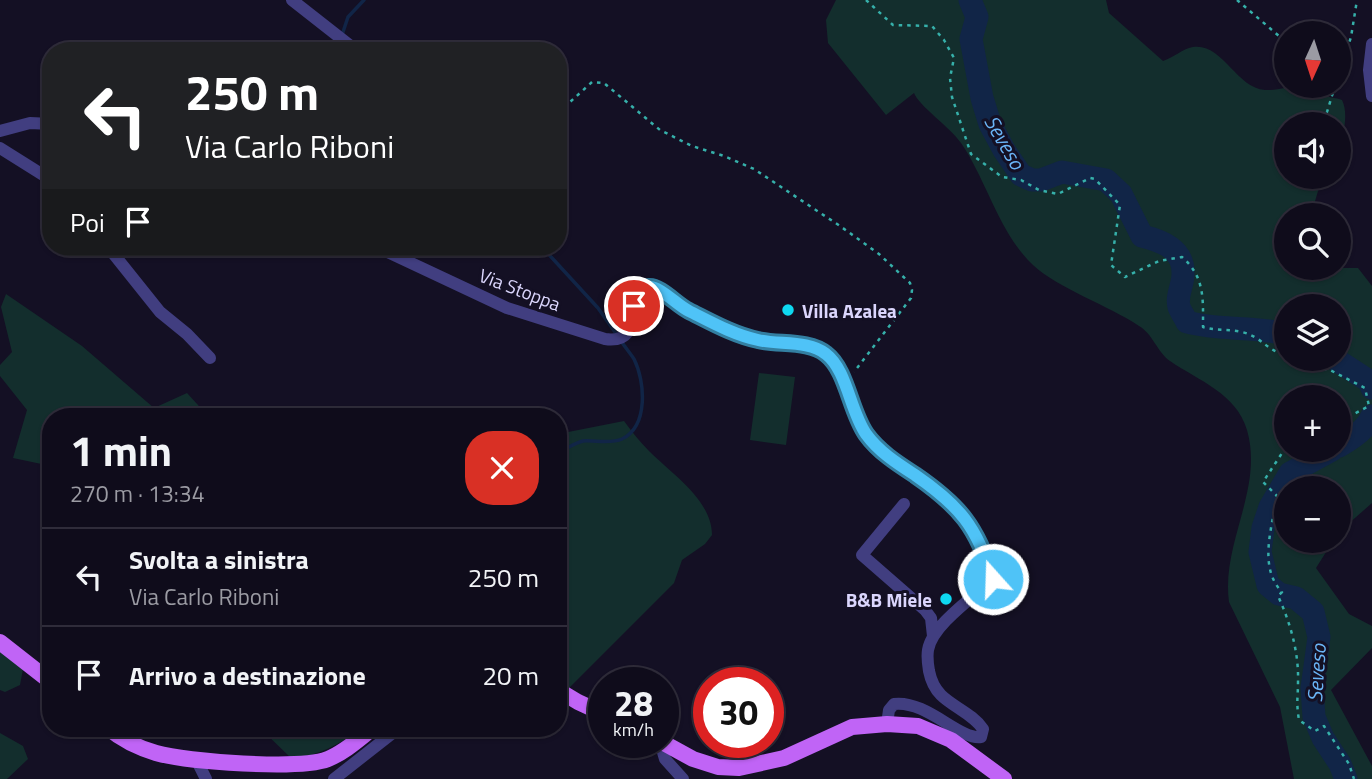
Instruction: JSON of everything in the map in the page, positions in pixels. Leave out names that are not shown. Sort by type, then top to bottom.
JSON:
[{"type":"main road","points":[[0,642],[42,675]]},
{"type":"main road","points":[[567,695],[588,707]]},
{"type":"main road","points":[[679,750],[718,767],[739,768],[784,758],[852,727],[887,723],[918,726],[951,740],[1004,779]]},
{"type":"main road","points":[[123,737],[157,754],[196,759],[304,764],[327,759],[361,737]]},
{"type":"street","points":[[292,0],[345,42]]},
{"type":"street","points":[[1372,44],[1368,70],[1372,96]]},
{"type":"street","points":[[0,131],[30,123],[42,124]]},
{"type":"street","points":[[0,148],[42,174]]},
{"type":"street","points":[[115,256],[160,312],[210,358]]},
{"type":"street","name":"Via Stoppa","points":[[396,256],[507,308],[620,337],[633,325],[635,298],[640,291],[649,287],[659,289],[677,305],[721,327],[758,340],[816,348],[827,354],[834,363],[845,386]]},
{"type":"street","points":[[845,386],[852,407],[868,436],[890,458],[954,505],[972,526],[993,579],[945,622],[933,636],[928,650],[934,687],[979,723],[983,729],[981,737],[969,736],[926,711],[901,703],[894,704],[889,710],[887,723]]},
{"type":"street","points":[[904,503],[862,555],[925,610],[930,618],[933,636]]},
{"type":"street","points":[[334,779],[387,737]]},
{"type":"street","points":[[664,758],[683,779]]},
{"type":"street","points":[[196,759],[206,779]]},
{"type":"path","points":[[866,0],[893,25],[932,26],[944,40],[954,58],[950,78],[952,97],[971,154],[1002,177],[1021,180],[1039,190],[1058,194],[1090,178],[1095,179],[1120,205],[1111,265],[1125,277],[1158,261],[1180,257],[1194,268],[1202,287],[1203,326],[1260,338],[1274,351]]},
{"type":"path","points":[[1237,0],[1274,32]]},
{"type":"path","points":[[1351,37],[1357,0]]},
{"type":"path","points":[[567,105],[592,82],[604,83],[660,130],[761,174],[869,246],[910,283],[911,298],[868,351],[845,386]]},
{"type":"path","points":[[1331,371],[1365,388],[1369,406],[1351,415]]},
{"type":"path","points":[[1276,462],[1263,480],[1276,496],[1267,550],[1272,582],[1282,592],[1278,596],[1291,625],[1298,681],[1295,699],[1299,720],[1315,731],[1324,726],[1349,764],[1354,779]]},
{"type":"green space","points":[[836,0],[1106,0],[1109,13],[1163,61],[1189,48],[1204,48],[1221,58],[1246,82],[1265,90],[1274,89],[1274,98],[1342,100],[1344,112],[1274,112],[1274,189],[1319,189],[1314,203],[1274,203],[1274,280],[1351,280],[1351,268],[1358,268],[1372,286],[1372,503],[1351,521],[1351,476],[1274,476],[1274,553],[1325,553],[1316,568],[1349,614],[1372,626],[1372,648],[1331,690],[1372,766],[1372,779],[1294,779],[1280,707],[1229,602],[1231,559],[1247,495],[1251,452],[1247,430],[1234,406],[1215,389],[1166,357],[1139,326],[1056,282],[1033,265],[1011,238],[970,158],[956,137],[914,93],[886,115],[828,43],[826,20]]},
{"type":"green space","points":[[6,294],[82,346],[154,408],[42,408],[42,464],[13,458],[27,410],[0,376],[0,365],[12,352],[1,307]]},
{"type":"green space","points":[[759,373],[795,377],[786,445],[750,440]]},
{"type":"green space","points":[[187,393],[201,408],[154,408]]},
{"type":"green space","points":[[624,421],[646,448],[698,499],[710,522],[712,535],[705,544],[682,560],[674,583],[567,690],[567,432]]},
{"type":"green space","points":[[0,650],[23,669],[20,685],[5,692],[0,690]]},
{"type":"green space","points":[[0,733],[23,746],[28,759],[7,779],[0,779]]},
{"type":"green space","points":[[269,737],[348,737],[329,748],[293,760]]},
{"type":"waterway","points":[[342,35],[348,17],[364,0]]},
{"type":"waterway","name":"Seveso","points":[[970,0],[977,17],[971,39],[982,98],[990,124],[1021,175],[1032,180],[1041,180],[1062,172],[1106,180],[1121,194],[1142,236],[1164,244],[1180,258],[1183,274],[1178,303],[1187,322],[1274,332]]},
{"type":"waterway","points":[[550,256],[598,308],[617,335]]},
{"type":"waterway","points":[[567,448],[583,441],[608,442],[622,439],[631,433],[637,424],[641,414],[641,379],[634,359],[621,341]]},
{"type":"waterway","name":"Seveso","points":[[1351,369],[1369,381],[1372,388]]},
{"type":"waterway","name":"Seveso","points":[[1351,439],[1362,430],[1372,416]]},
{"type":"waterway","name":"Seveso","points":[[1310,462],[1290,473],[1270,507],[1263,528],[1260,552],[1268,585],[1279,594],[1296,598],[1313,612],[1319,637],[1312,688],[1314,717],[1346,779]]},
{"type":"place","name":"Villa Azalea","points":[[788,310]]},
{"type":"place","name":"B&B Miele","points":[[946,599]]},
{"type":"route","points":[[634,306],[640,291],[649,287],[659,289],[677,305],[721,327],[758,340],[816,348],[827,354],[840,373],[858,421],[868,436],[890,458],[954,505],[972,526],[993,579]]}]
